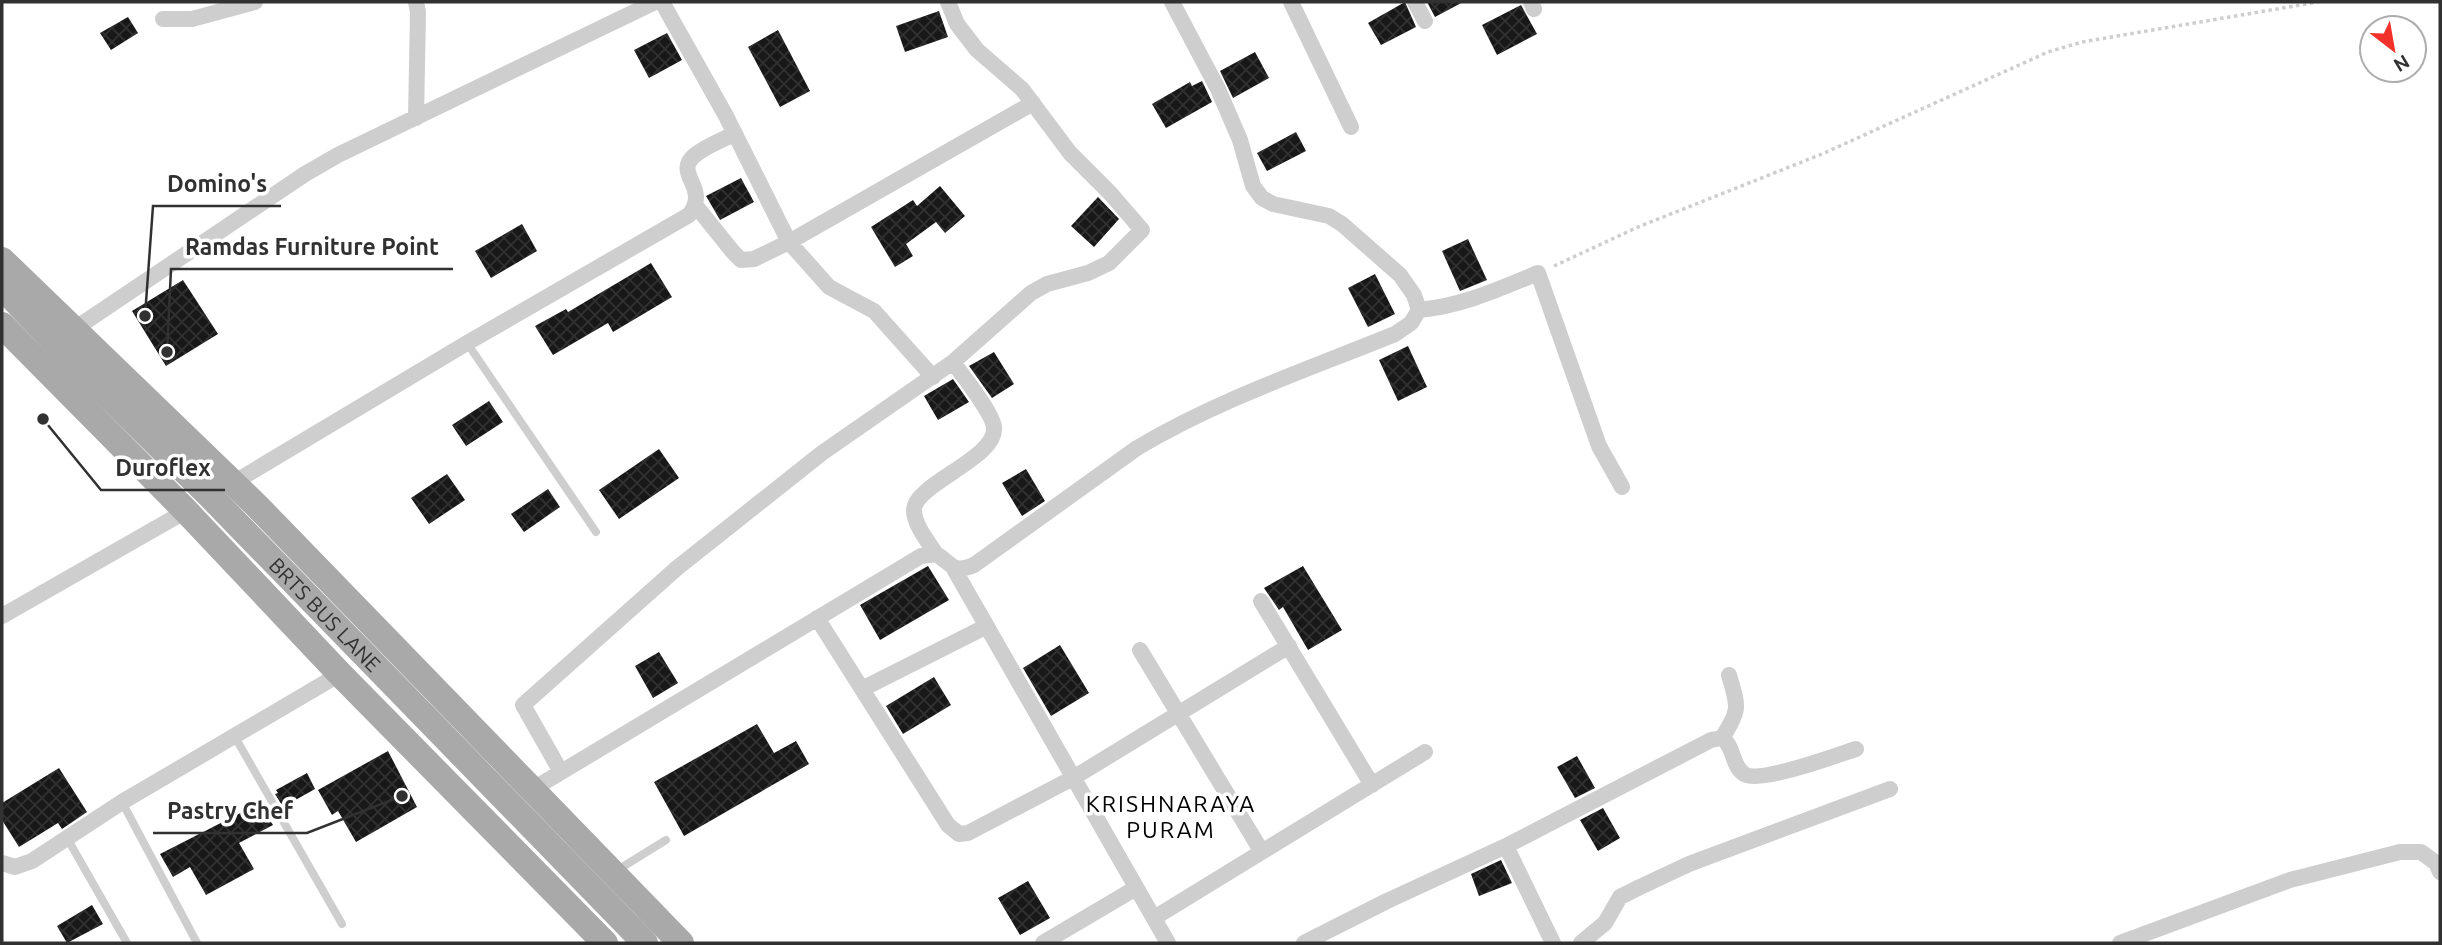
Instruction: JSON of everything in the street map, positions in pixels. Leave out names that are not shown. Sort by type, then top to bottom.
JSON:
[{"type":"main road","points":[[2,260],[233,483],[681,943]]},
{"type":"main road","name":"BRTS BUS LANE","points":[[2,287],[220,506],[645,943]]},
{"type":"main road","points":[[2,325],[605,943]]},
{"type":"street","points":[[163,19],[192,19],[255,2]]},
{"type":"street","points":[[416,2],[416,118]]},
{"type":"street","points":[[73,330],[284,186],[338,155],[655,2]]},
{"type":"street","points":[[662,2],[789,242],[829,287],[874,312],[933,377]]},
{"type":"street","points":[[561,772],[523,705],[677,568],[822,453],[953,362],[1031,293],[1047,284],[1088,273],[1109,263],[1142,230],[1070,153],[1012,79],[976,50],[957,24],[948,2]]},
{"type":"street","points":[[1172,2],[1218,89],[1240,140],[1253,186],[1262,198],[1273,204],[1328,216],[1342,224],[1400,275],[1414,295],[1419,310]]},
{"type":"street","points":[[1291,2],[1352,127]]},
{"type":"street","points":[[1415,2],[1425,21]]},
{"type":"street","points":[[696,206],[733,253],[741,260],[754,259],[789,242],[1033,103]]},
{"type":"street","points":[[233,483],[467,343],[689,215],[696,206],[697,193],[687,172],[688,163],[695,155],[734,134]]},
{"type":"street","points":[[1419,310],[1443,308],[1469,301],[1538,273],[1599,446],[1622,488]]},
{"type":"street","points":[[954,569],[974,565],[1158,435],[1205,412],[1395,334],[1411,323],[1419,310]]},
{"type":"street","points":[[953,362],[992,417],[995,429],[990,441],[977,455],[920,496],[914,506],[915,518],[936,554],[954,569],[1168,943]]},
{"type":"street","points":[[2,616],[186,511]]},
{"type":"street","points":[[533,789],[921,556],[936,554]]},
{"type":"street","points":[[1261,601],[1372,785]]},
{"type":"street","points":[[817,618],[948,825],[959,834],[968,833],[1073,778],[1289,646]]},
{"type":"street","points":[[862,690],[987,626]]},
{"type":"street","points":[[1140,650],[1262,852]]},
{"type":"street","points":[[2,863],[15,867],[32,861],[122,802],[340,674]]},
{"type":"street","points":[[1314,941],[1711,740],[1722,738],[1735,718],[1737,704],[1729,675]]},
{"type":"street","points":[[1722,738],[1732,749],[1737,766],[1745,775],[1756,776],[1809,765],[1856,749]]},
{"type":"street","points":[[1154,918],[1425,752]]},
{"type":"street","points":[[1581,943],[1605,923],[1620,897],[1640,887],[1689,864],[1890,789]]},
{"type":"street","points":[[1506,846],[1553,943]]},
{"type":"street","points":[[2120,943],[2290,880],[2400,852],[2421,852],[2436,863],[2440,872]]},
{"type":"street","points":[[1042,943],[1136,888]]},
{"type":"lane","points":[[467,343],[596,532]]},
{"type":"lane","points":[[235,737],[342,924]]},
{"type":"lane","points":[[122,802],[197,943]]},
{"type":"lane","points":[[67,838],[127,943]]},
{"type":"lane","points":[[614,873],[667,840]]},
{"type":"path","points":[[1538,273],[1638,227],[1822,154],[2048,52],[2082,42],[2318,2]]},
{"type":"building","points":[[1405,2],[1416,27],[1381,45],[1368,23]]},
{"type":"building","points":[[1427,2],[1463,2],[1435,17]]},
{"type":"building","points":[[1521,5],[1537,34],[1497,55],[1482,25]]},
{"type":"building","points":[[939,11],[948,37],[905,52],[896,26]]},
{"type":"building","points":[[128,17],[138,33],[111,50],[100,33]]},
{"type":"building","points":[[778,30],[810,91],[780,107],[748,47]]},
{"type":"building","points":[[667,33],[682,60],[649,78],[634,50]]},
{"type":"building","points":[[1255,52],[1269,78],[1233,98],[1220,71]]},
{"type":"building","points":[[1202,81],[1212,102],[1166,128],[1152,104],[1190,82],[1192,86]]},
{"type":"building","points":[[1296,132],[1306,151],[1267,171],[1257,153]]},
{"type":"building","points":[[741,178],[754,202],[720,220],[706,196]]},
{"type":"building","points":[[940,186],[965,216],[945,233],[936,222],[906,244],[913,256],[895,267],[871,227],[913,200],[917,206]]},
{"type":"building","points":[[1098,197],[1119,219],[1094,247],[1071,226]]},
{"type":"building","points":[[522,224],[537,251],[491,278],[475,251]]},
{"type":"building","points":[[1468,239],[1487,280],[1460,291],[1442,251]]},
{"type":"building","points":[[651,263],[672,297],[613,332],[608,323],[553,355],[535,326],[566,309],[568,312]]},
{"type":"building","points":[[1375,274],[1395,314],[1368,327],[1348,288]]},
{"type":"building","points":[[183,280],[218,334],[166,366],[132,311]]},
{"type":"building","points":[[1408,346],[1427,387],[1398,401],[1379,360]]},
{"type":"building","points":[[994,352],[1014,384],[992,398],[969,366]]},
{"type":"building","points":[[953,379],[969,402],[938,420],[924,396]]},
{"type":"building","points":[[489,401],[503,422],[466,446],[452,425]]},
{"type":"building","points":[[659,449],[679,478],[619,519],[599,490]]},
{"type":"building","points":[[1026,469],[1045,501],[1022,516],[1002,483]]},
{"type":"building","points":[[447,474],[465,500],[429,524],[411,498]]},
{"type":"building","points":[[548,489],[560,507],[524,532],[511,514]]},
{"type":"building","points":[[928,566],[949,600],[880,640],[860,605]]},
{"type":"building","points":[[1303,566],[1342,630],[1308,650],[1283,607],[1279,610],[1264,588]]},
{"type":"building","points":[[1060,645],[1089,693],[1051,716],[1023,668]]},
{"type":"building","points":[[659,652],[678,683],[653,698],[635,666]]},
{"type":"building","points":[[934,677],[951,705],[903,734],[886,706]]},
{"type":"building","points":[[757,724],[774,753],[796,741],[809,764],[684,836],[654,782]]},
{"type":"building","points":[[388,751],[417,807],[356,842],[338,811],[332,815],[318,790]]},
{"type":"building","points":[[1577,756],[1595,788],[1575,798],[1557,767]]},
{"type":"building","points":[[59,768],[87,812],[62,829],[58,823],[19,847],[2,820],[2,803]]},
{"type":"building","points":[[307,773],[315,789],[283,807],[275,794],[278,793],[276,790]]},
{"type":"building","points":[[264,801],[271,814],[267,816],[273,825],[239,843],[254,869],[206,895],[190,867],[173,877],[160,854]]},
{"type":"building","points":[[1603,808],[1620,838],[1598,851],[1580,820]]},
{"type":"building","points":[[1501,860],[1512,883],[1479,896],[1471,874]]},
{"type":"building","points":[[1028,881],[1050,918],[1020,935],[998,898]]},
{"type":"building","points":[[92,905],[103,924],[67,943],[57,926]]},
{"type":"place","name":"Domino's","points":[[145,316]]},
{"type":"place","name":"Ramdas Furniture Point","points":[[167,352]]},
{"type":"place","name":"Duroflex","points":[[43,419]]},
{"type":"place","name":"Pastry Chef","points":[[402,796]]},
{"type":"district","name":"KRISHNARAYA PURAM","points":[[1171,816]]}]
